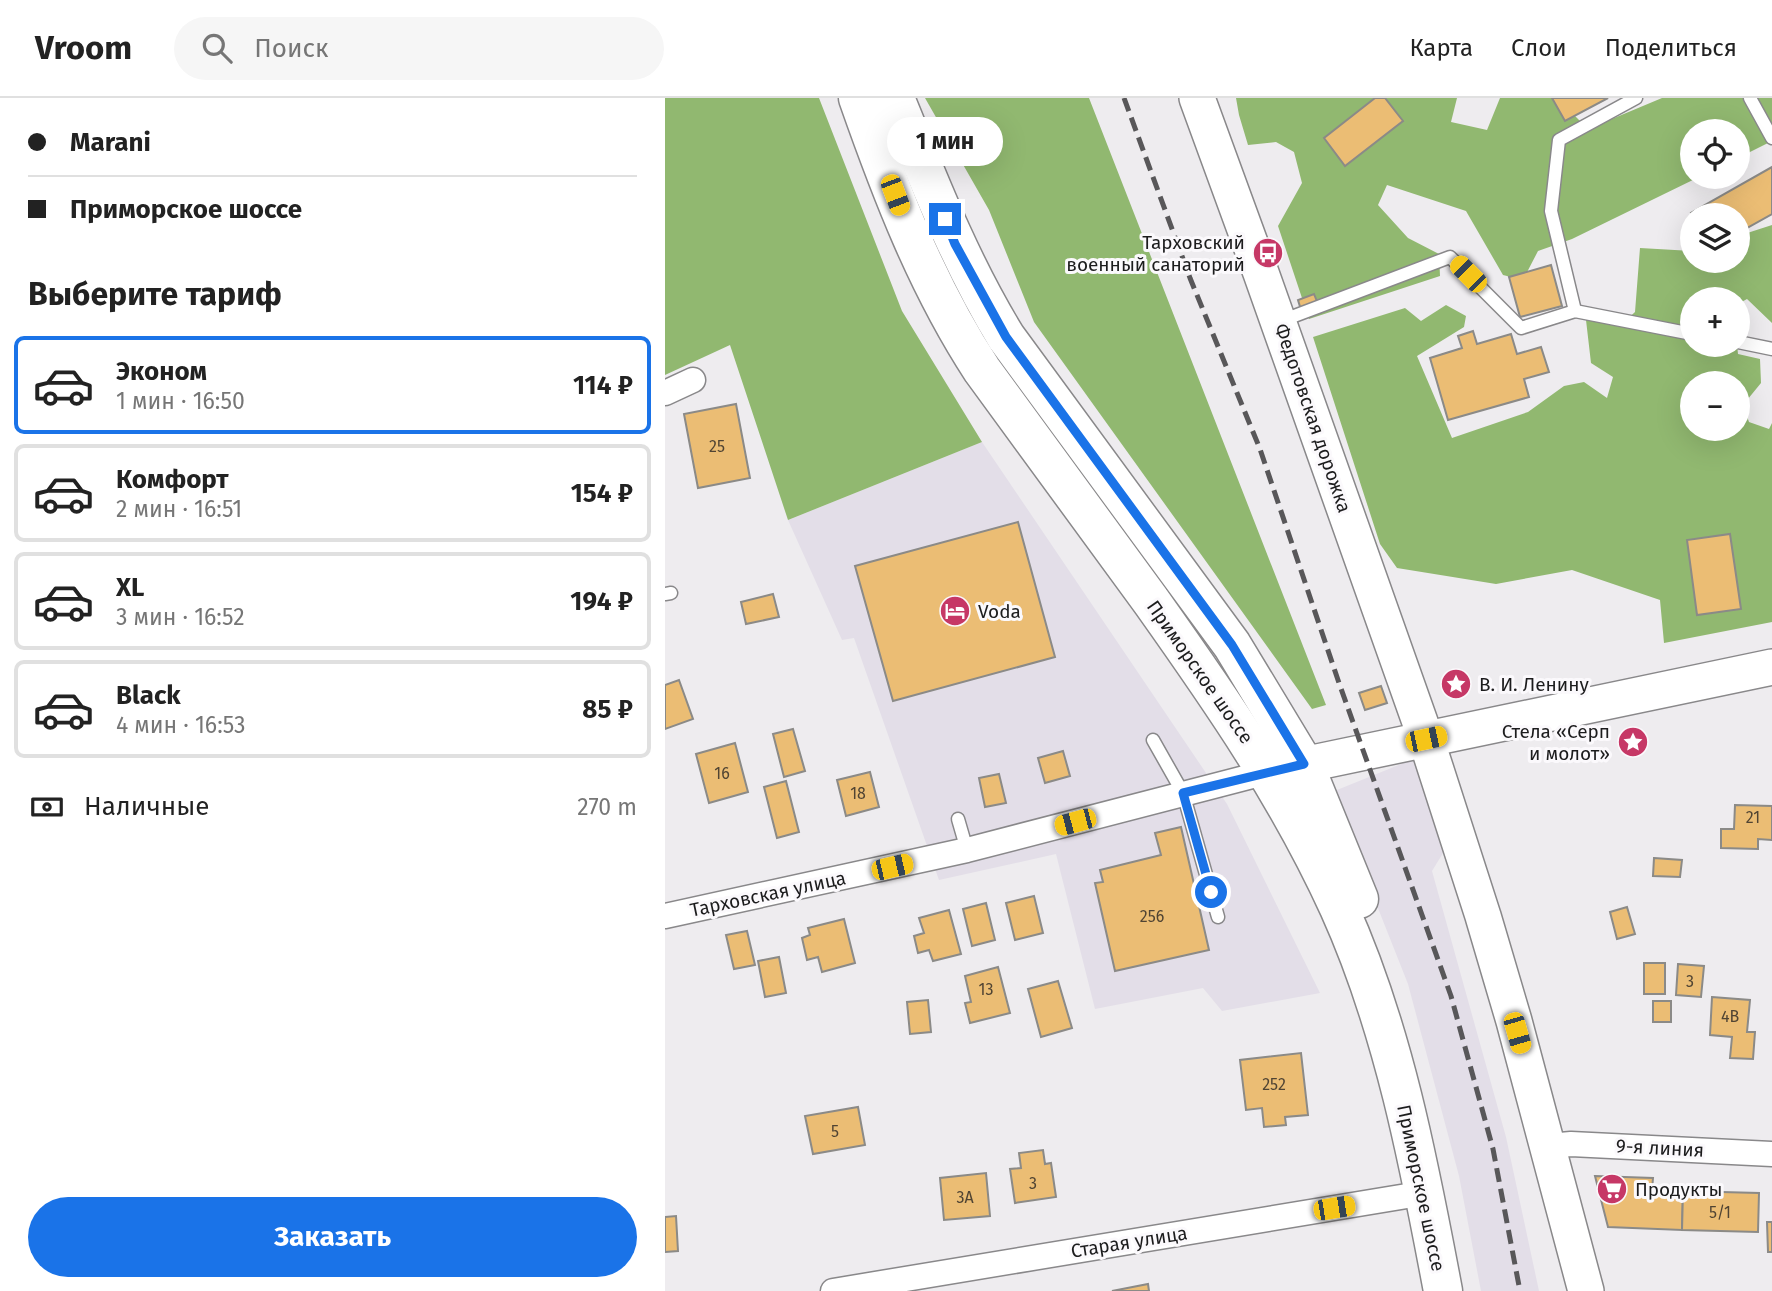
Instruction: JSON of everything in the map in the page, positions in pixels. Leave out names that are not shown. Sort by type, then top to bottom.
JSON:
[{"type":"highway","name":"Приморское шоссе","points":[[858,98],[913,240],[958,333],[1199,669],[1286,768],[1370,987],[1425,1193],[1443,1291]]},
{"type":"highway","name":"Приморское шоссе","points":[[895,98],[955,244],[1006,337],[1232,645],[1286,768],[1396,989],[1433,1121],[1467,1291]]},
{"type":"street","name":"Федотовская дорожка","points":[[1197,98],[1426,739],[1483,916],[1549,1146],[1585,1291]]},
{"type":"street","points":[[665,393],[693,380]]},
{"type":"street","name":"Тарховская улица","points":[[665,916],[967,850],[1286,768],[1772,667]]},
{"type":"street","name":"9-я линия","points":[[1549,1146],[1571,1144],[1772,1154]]},
{"type":"street","name":"Старая улица","points":[[833,1291],[1425,1193]]},
{"type":"lane","points":[[1575,311],[1551,211],[1559,140],[1636,98]]},
{"type":"lane","points":[[1750,98],[1772,138]]},
{"type":"lane","points":[[1279,322],[1450,257],[1521,328],[1575,311],[1680,332]]},
{"type":"lane","points":[[1750,344],[1772,349]]},
{"type":"lane","points":[[1153,740],[1183,793],[1218,917]]},
{"type":"lane","points":[[958,819],[967,850]]},
{"type":"shaded area","points":[[982,442],[1227,804],[1320,993],[1222,1011],[1203,988],[1095,1009],[1056,854],[939,880],[854,638],[842,640],[788,520]]},
{"type":"shaded area","points":[[1416,758],[1448,845],[1432,871],[1506,1137],[1539,1291],[1481,1291],[1459,1176],[1408,984],[1332,792]]},
{"type":"green space","points":[[665,98],[819,98],[902,311],[982,442],[788,520],[730,345],[665,375]]},
{"type":"green space","points":[[925,98],[1089,98],[1326,705],[1312,709],[1034,322],[989,210]]},
{"type":"green space","points":[[1236,98],[1457,98],[1451,122],[1487,130],[1500,98],[1557,98],[1588,129],[1662,98],[1772,98],[1772,141],[1750,152],[1750,119],[1680,119],[1680,186],[1572,239],[1538,251],[1523,280],[1503,275],[1466,211],[1387,185],[1378,205],[1408,238],[1439,254],[1440,276],[1309,319],[1278,226],[1302,183],[1294,152],[1276,142],[1248,145]]},
{"type":"green space","points":[[1772,225],[1772,323],[1750,302],[1750,287],[1680,287],[1680,357],[1760,359],[1761,383],[1750,396],[1750,371],[1680,371],[1680,441],[1750,441],[1750,422],[1769,429],[1772,423],[1772,622],[1664,643],[1660,600],[1572,570],[1496,584],[1397,568],[1380,544],[1313,337],[1405,308],[1421,321],[1446,305],[1466,316],[1464,327],[1417,356],[1452,438],[1528,412],[1564,386],[1584,382],[1607,398],[1613,377],[1591,363],[1586,320],[1599,313],[1619,327],[1635,312],[1640,248],[1680,250],[1680,273],[1750,273],[1750,232]]},
{"type":"building","points":[[1375,98],[1385,98],[1403,121],[1345,166],[1324,138]]},
{"type":"building","points":[[1552,98],[1608,98],[1565,121]]},
{"type":"building","points":[[1772,167],[1772,214],[1750,226],[1750,203],[1709,203],[1733,189],[1750,189],[1750,179]]},
{"type":"building","points":[[1551,265],[1562,306],[1520,317],[1509,277]]},
{"type":"building","points":[[1314,294],[1318,304],[1301,310],[1298,300]]},
{"type":"building","points":[[1473,331],[1477,344],[1511,334],[1517,354],[1541,347],[1549,372],[1524,379],[1529,397],[1448,420],[1430,358],[1462,348],[1458,336]]},
{"type":"building","points":[[736,404],[750,478],[698,488],[684,414]]},
{"type":"building","name":"Voda","points":[[1018,522],[1055,657],[893,701],[855,566]]},
{"type":"building","points":[[1730,534],[1741,609],[1697,615],[1687,540]]},
{"type":"building","points":[[773,594],[779,617],[746,624],[741,602]]},
{"type":"building","points":[[679,680],[693,719],[665,729],[665,685]]},
{"type":"building","points":[[1381,686],[1387,703],[1365,710],[1359,693]]},
{"type":"building","points":[[793,729],[805,771],[784,777],[773,734]]},
{"type":"building","points":[[735,743],[748,792],[709,803],[696,754]]},
{"type":"building","points":[[1063,751],[1070,776],[1045,783],[1038,758]]},
{"type":"building","points":[[870,772],[879,807],[846,816],[837,780]]},
{"type":"building","points":[[999,774],[1006,803],[985,807],[979,778]]},
{"type":"building","points":[[786,781],[799,832],[777,838],[764,787]]},
{"type":"building","points":[[1735,805],[1772,806],[1772,840],[1758,839],[1758,849],[1721,848],[1721,829],[1734,829]]},
{"type":"building","points":[[1181,827],[1209,950],[1115,971],[1095,883],[1103,882],[1100,870],[1161,855],[1155,833]]},
{"type":"building","points":[[1654,858],[1682,860],[1680,877],[1653,876]]},
{"type":"building","points":[[1034,896],[1043,933],[1015,940],[1006,903]]},
{"type":"building","points":[[986,903],[995,940],[972,946],[963,909]]},
{"type":"building","points":[[1627,907],[1635,934],[1617,939],[1610,912]]},
{"type":"building","points":[[949,910],[961,954],[933,961],[929,950],[918,953],[914,936],[924,933],[919,918]]},
{"type":"building","points":[[844,919],[855,963],[822,972],[818,957],[807,960],[802,938],[810,935],[808,928]]},
{"type":"building","points":[[747,931],[755,965],[734,969],[726,935]]},
{"type":"building","points":[[779,957],[786,993],[765,997],[758,961]]},
{"type":"building","points":[[1644,963],[1665,963],[1665,994],[1644,994]]},
{"type":"building","points":[[1678,964],[1704,966],[1701,997],[1676,995]]},
{"type":"building","points":[[998,967],[1010,1013],[970,1023],[965,1003],[971,1002],[965,976]]},
{"type":"building","points":[[1058,981],[1072,1028],[1041,1037],[1028,989]]},
{"type":"building","points":[[1712,997],[1750,1000],[1747,1032],[1755,1032],[1753,1059],[1730,1058],[1732,1037],[1710,1035]]},
{"type":"building","points":[[928,1000],[931,1032],[910,1034],[907,1002]]},
{"type":"building","points":[[1653,1001],[1671,1001],[1671,1022],[1653,1022]]},
{"type":"building","points":[[1301,1053],[1308,1115],[1285,1117],[1286,1125],[1264,1127],[1262,1108],[1246,1110],[1240,1060]]},
{"type":"building","points":[[858,1107],[865,1145],[813,1154],[805,1116]]},
{"type":"building","points":[[1043,1150],[1045,1164],[1051,1163],[1056,1197],[1015,1203],[1010,1169],[1021,1168],[1019,1153]]},
{"type":"building","points":[[986,1173],[990,1216],[944,1220],[940,1178]]},
{"type":"building","points":[[1595,1176],[1653,1178],[1652,1190],[1683,1191],[1682,1230],[1608,1227]]},
{"type":"building","points":[[1683,1191],[1759,1193],[1758,1232],[1682,1230]]},
{"type":"building","points":[[676,1216],[678,1251],[665,1252],[665,1217]]},
{"type":"building","points":[[1767,1222],[1772,1222],[1772,1252],[1768,1252]]},
{"type":"building","points":[[1148,1284],[1149,1291],[1112,1291]]},
{"type":"railway","points":[[1124,98],[1190,278],[1260,449],[1339,683],[1451,996],[1493,1149],[1520,1291]]},
{"type":"place","name":"Тарховский военный санаторий","points":[[1268,253]]},
{"type":"place","name":"Voda","points":[[955,611]]},
{"type":"place","name":"В. И. Ленину","points":[[1456,684]]},
{"type":"place","name":"Стела «Серп и молот»","points":[[1633,742]]},
{"type":"place","name":"Продукты","points":[[1612,1189]]},
{"type":"route","points":[[945,219],[955,244],[1006,337],[1232,645],[1304,764],[1183,793],[1211,892]]}]
